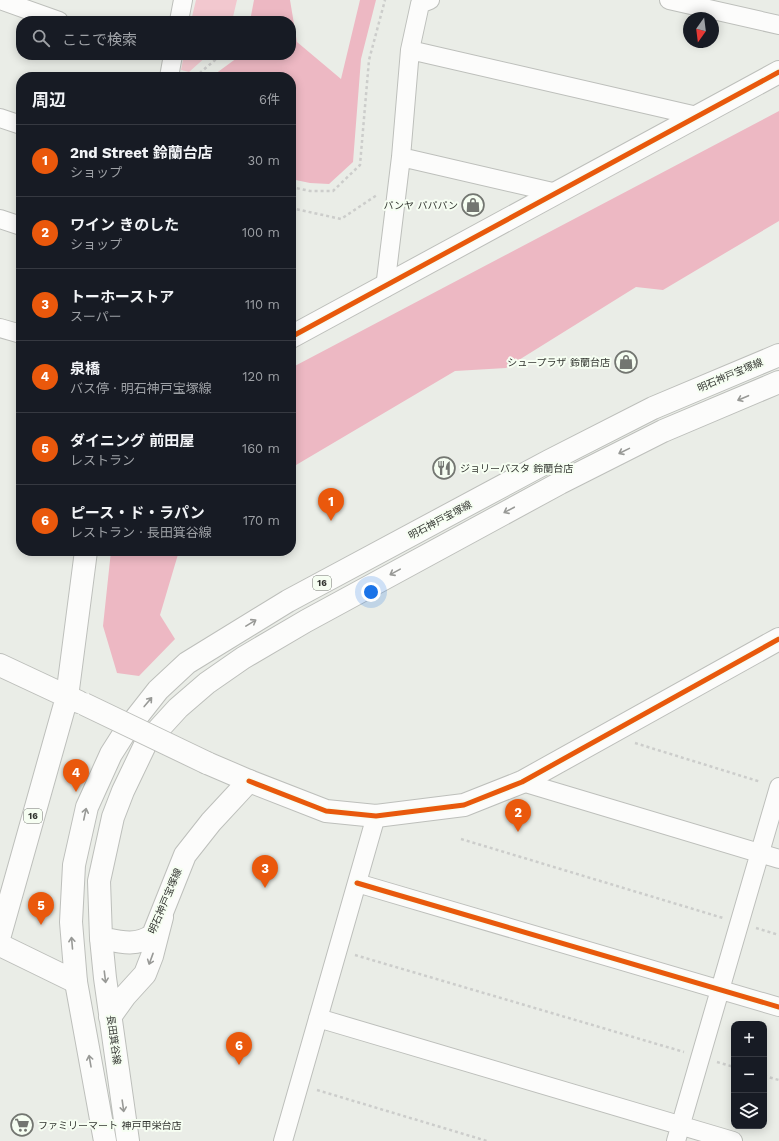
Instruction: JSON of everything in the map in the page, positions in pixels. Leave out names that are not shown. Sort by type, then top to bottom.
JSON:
[{"type":"main road","points":[[296,334],[385,288],[779,72]]},
{"type":"main road","name":"明石神戸宝塚線","points":[[76,982],[71,922],[74,865],[87,807],[111,754],[125,732],[158,690],[187,663],[288,601],[549,461],[653,408],[779,355]]},
{"type":"main road","points":[[101,938],[99,881],[114,817],[123,791],[146,743],[178,708],[207,683],[243,658],[306,621],[560,483],[663,431],[779,382]]},
{"type":"main road","points":[[75,701],[86,556]]},
{"type":"main road","points":[[0,666],[207,763],[249,781],[326,811],[376,816],[464,805],[522,782],[779,639]]},
{"type":"main road","name":"16","points":[[0,935],[75,701]]},
{"type":"main road","name":"明石神戸宝塚線","points":[[101,938],[135,943],[145,941],[153,935],[185,856],[211,822],[249,781]]},
{"type":"main road","points":[[110,1017],[145,974],[152,956],[164,908]]},
{"type":"main road","name":"長田箕谷線","points":[[101,938],[110,1017],[128,1141]]},
{"type":"main road","points":[[0,945],[76,982],[105,1141]]},
{"type":"street","points":[[0,0],[45,16]]},
{"type":"street","points":[[180,16],[183,0]]},
{"type":"street","points":[[385,288],[401,156],[410,50],[420,4],[430,0]]},
{"type":"street","points":[[669,0],[779,25]]},
{"type":"street","points":[[410,50],[697,116]]},
{"type":"street","points":[[0,118],[16,123]]},
{"type":"street","points":[[401,156],[556,193]]},
{"type":"street","points":[[0,219],[16,224]]},
{"type":"street","points":[[0,328],[16,333]]},
{"type":"street","points":[[522,782],[779,859]]},
{"type":"street","points":[[678,1133],[779,788]]},
{"type":"street","points":[[283,1141],[376,816]]},
{"type":"street","points":[[356,883],[779,1007]]},
{"type":"street","points":[[318,1018],[678,1133],[733,1141]]},
{"type":"path","points":[[296,188],[310,191],[333,190],[360,165],[369,60],[385,0]]},
{"type":"path","points":[[201,72],[215,60]]},
{"type":"path","points":[[296,209],[341,219],[398,181]]},
{"type":"path","points":[[635,743],[779,788]]},
{"type":"path","points":[[461,839],[779,934]]},
{"type":"path","points":[[338,950],[731,1066]]},
{"type":"path","points":[[767,1077],[779,1080]]},
{"type":"path","points":[[299,1085],[487,1141]]},
{"type":"shaded area","points":[[196,0],[237,0],[233,16],[192,16]]},
{"type":"shaded area","points":[[254,0],[290,0],[293,16],[251,16]]},
{"type":"shaded area","points":[[360,0],[376,0],[361,59],[353,162],[329,184],[310,183],[296,180],[296,72],[218,72],[234,60],[296,60],[296,36],[297,42],[341,79]]},
{"type":"shaded area","points":[[183,60],[202,60],[189,72],[181,70]]},
{"type":"shaded area","points":[[779,111],[779,221],[663,290],[636,287],[506,368],[455,371],[296,465],[296,365]]},
{"type":"shaded area","points":[[110,556],[178,556],[160,615],[175,639],[139,676],[117,673],[103,626]]},
{"type":"cycle path","points":[[296,334],[779,72]]},
{"type":"cycle path","points":[[249,781],[326,811],[376,816],[464,805],[522,782],[779,639]]},
{"type":"cycle path","points":[[357,883],[779,1007]]},
{"type":"place","name":"パンヤ パパパン","points":[[473,205]]},
{"type":"place","name":"シュープラザ 鈴蘭台店","points":[[626,362]]},
{"type":"place","name":"ジョリーパスタ 鈴蘭台店","points":[[444,468]]},
{"type":"place","name":"2nd Street 鈴蘭台店","points":[[331,521]]},
{"type":"place","name":"泉橋","points":[[76,792]]},
{"type":"place","name":"ワイン きのした","points":[[518,832]]},
{"type":"place","name":"トーホーストア","points":[[265,888]]},
{"type":"place","name":"ダイニング 前田屋","points":[[41,925]]},
{"type":"place","name":"ピース・ド・ラパン","points":[[239,1065]]},
{"type":"place","name":"ファミリーマート 神戸甲栄台店","points":[[22,1125]]}]
